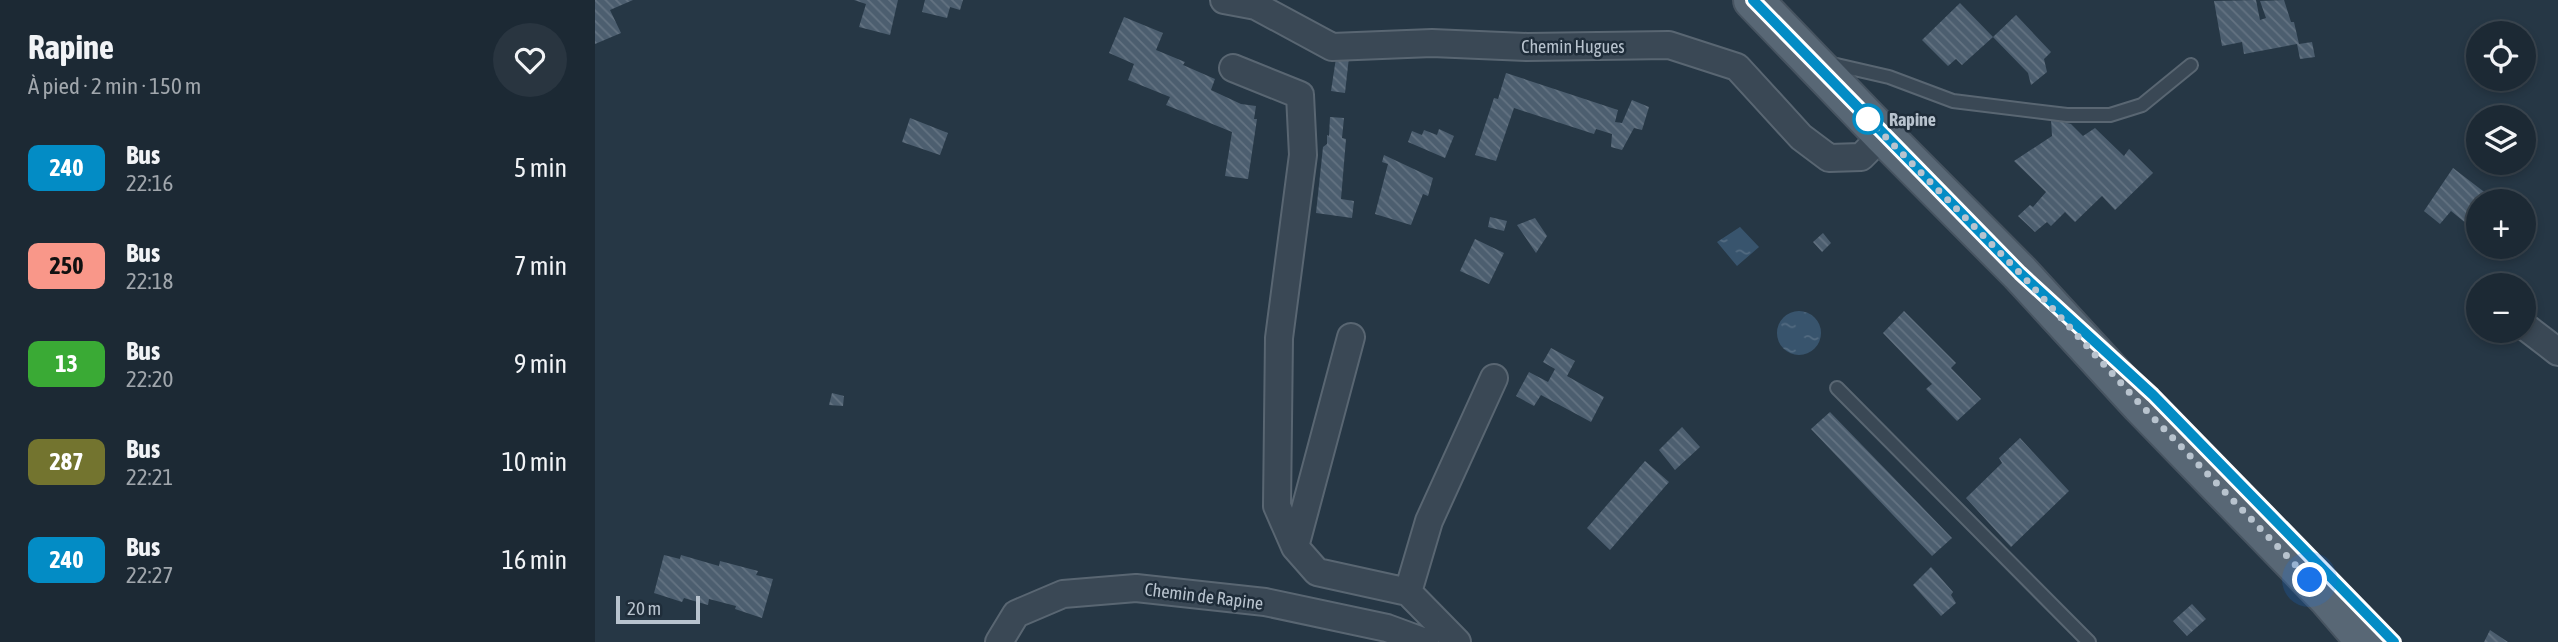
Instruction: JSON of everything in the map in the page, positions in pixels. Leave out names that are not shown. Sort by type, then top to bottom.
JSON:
[{"type":"main road","points":[[1753,0],[2020,273],[2141,405],[2329,599],[2366,642]]},
{"type":"main road","points":[[2020,273],[2153,395],[2394,642]]},
{"type":"street","name":"Chemin Hugues","points":[[1224,0],[1256,6],[1332,47],[1432,43],[1527,47],[1669,46],[1737,66],[1801,137],[1829,158],[1861,157],[1883,135]]},
{"type":"street","points":[[1233,68],[1300,95],[1303,155],[1279,338],[1277,506],[1295,547],[1317,572],[1408,592],[1457,642]]},
{"type":"street","points":[[2536,335],[2558,352]]},
{"type":"street","points":[[1295,547],[1351,337]]},
{"type":"street","points":[[1408,592],[1429,521],[1495,378]]},
{"type":"street","name":"Chemin de Rapine","points":[[999,642],[1016,614],[1063,594],[1136,588],[1265,602],[1387,628],[1425,642]]},
{"type":"lane","points":[[1811,60],[1889,77],[1953,101],[2067,115],[2110,115],[2142,105],[2191,65]]},
{"type":"lane","points":[[1837,388],[2089,642]]},
{"type":"water","points":[[1740,227],[1759,247],[1737,266],[1717,242]]},
{"type":"water","points":[[1799,311],[1815,317],[1821,333],[1815,349],[1799,355],[1783,349],[1777,333],[1783,317]]},
{"type":"building","points":[[595,0],[633,0],[610,10],[621,33],[595,44]]},
{"type":"building","points":[[854,0],[898,0],[890,35],[859,27],[866,4]]},
{"type":"building","points":[[925,0],[963,0],[960,10],[950,7],[947,18],[922,12]]},
{"type":"building","points":[[2256,0],[2260,20],[2266,18],[2260,1],[2284,0],[2291,22],[2294,22],[2299,44],[2312,42],[2315,57],[2300,59],[2297,44],[2244,54],[2242,42],[2222,46],[2214,1]]},
{"type":"building","points":[[1960,3],[1993,37],[1962,65],[1956,59],[1948,66],[1922,40]]},
{"type":"building","points":[[2016,15],[2051,52],[2044,59],[2047,72],[2031,85],[2028,73],[1993,37]]},
{"type":"building","points":[[1124,17],[1163,33],[1156,50],[1215,79],[1211,90],[1241,104],[1256,106],[1254,119],[1257,119],[1248,179],[1225,176],[1232,132],[1166,105],[1170,97],[1128,80],[1134,64],[1109,53]]},
{"type":"building","points":[[1349,57],[1345,93],[1331,91],[1336,58]]},
{"type":"building","points":[[1506,73],[1618,110],[1615,122],[1622,123],[1632,100],[1649,107],[1642,130],[1634,128],[1622,150],[1611,147],[1612,134],[1596,129],[1594,134],[1514,108],[1496,161],[1475,155],[1494,98],[1498,99]]},
{"type":"building","points":[[1330,117],[1344,118],[1342,138],[1346,139],[1341,199],[1354,201],[1352,218],[1316,213],[1323,147],[1327,144],[1327,135],[1329,136]]},
{"type":"building","points":[[910,118],[948,133],[940,155],[902,142]]},
{"type":"building","points":[[2051,119],[2071,124],[2083,136],[2095,128],[2124,156],[2129,149],[2153,173],[2115,210],[2102,196],[2075,222],[2065,212],[2051,226],[2047,222],[2035,232],[2018,216],[2030,205],[2033,207],[2046,192],[2014,161],[2052,136]]},
{"type":"building","points":[[1439,129],[1454,136],[1445,158],[1408,142],[1412,131],[1422,135],[1424,130],[1437,135]]},
{"type":"building","points":[[1384,155],[1433,178],[1428,196],[1423,194],[1411,225],[1375,214],[1388,164],[1382,162]]},
{"type":"building","points":[[2453,168],[2480,189],[2466,189],[2466,223],[2451,211],[2440,224],[2424,211]]},
{"type":"building","points":[[1490,217],[1507,221],[1504,231],[1488,227]]},
{"type":"building","points":[[1535,218],[1547,236],[1536,253],[1517,225]]},
{"type":"building","points":[[1823,233],[1831,243],[1822,252],[1813,242]]},
{"type":"building","points":[[1475,239],[1504,253],[1489,284],[1460,271]]},
{"type":"building","points":[[1904,311],[1956,363],[1951,368],[1981,399],[1957,421],[1926,389],[1932,384],[1883,333]]},
{"type":"building","points":[[1551,348],[1575,361],[1567,376],[1604,397],[1591,422],[1541,395],[1534,406],[1516,396],[1529,372],[1548,382],[1555,369],[1543,362]]},
{"type":"building","points":[[832,393],[844,396],[843,406],[829,405]]},
{"type":"building","points":[[1830,412],[1952,538],[1932,556],[1811,429]]},
{"type":"building","points":[[1682,427],[1700,447],[1675,470],[1659,450]]},
{"type":"building","points":[[2020,438],[2069,491],[2011,547],[1966,498],[2002,463],[1999,458]]},
{"type":"building","points":[[1645,461],[1669,482],[1610,550],[1587,528]]},
{"type":"building","points":[[664,555],[680,559],[681,555],[719,566],[720,561],[758,571],[756,575],[773,579],[762,618],[735,609],[736,606],[709,599],[708,605],[684,598],[682,602],[654,593]]},
{"type":"building","points":[[1931,567],[1953,592],[1951,595],[1956,603],[1941,616],[1913,585]]},
{"type":"building","points":[[2192,604],[2206,619],[2187,636],[2173,621]]},
{"type":"building","points":[[2490,630],[2508,642],[2484,642]]},
{"type":"bus line","name":"240","points":[[1753,0],[2020,273],[2153,395],[2394,642]]},
{"type":"place","name":"Rapine","points":[[1868,119]]},
{"type":"route","points":[[1868,119],[2020,273],[2141,405],[2310,580]]}]
